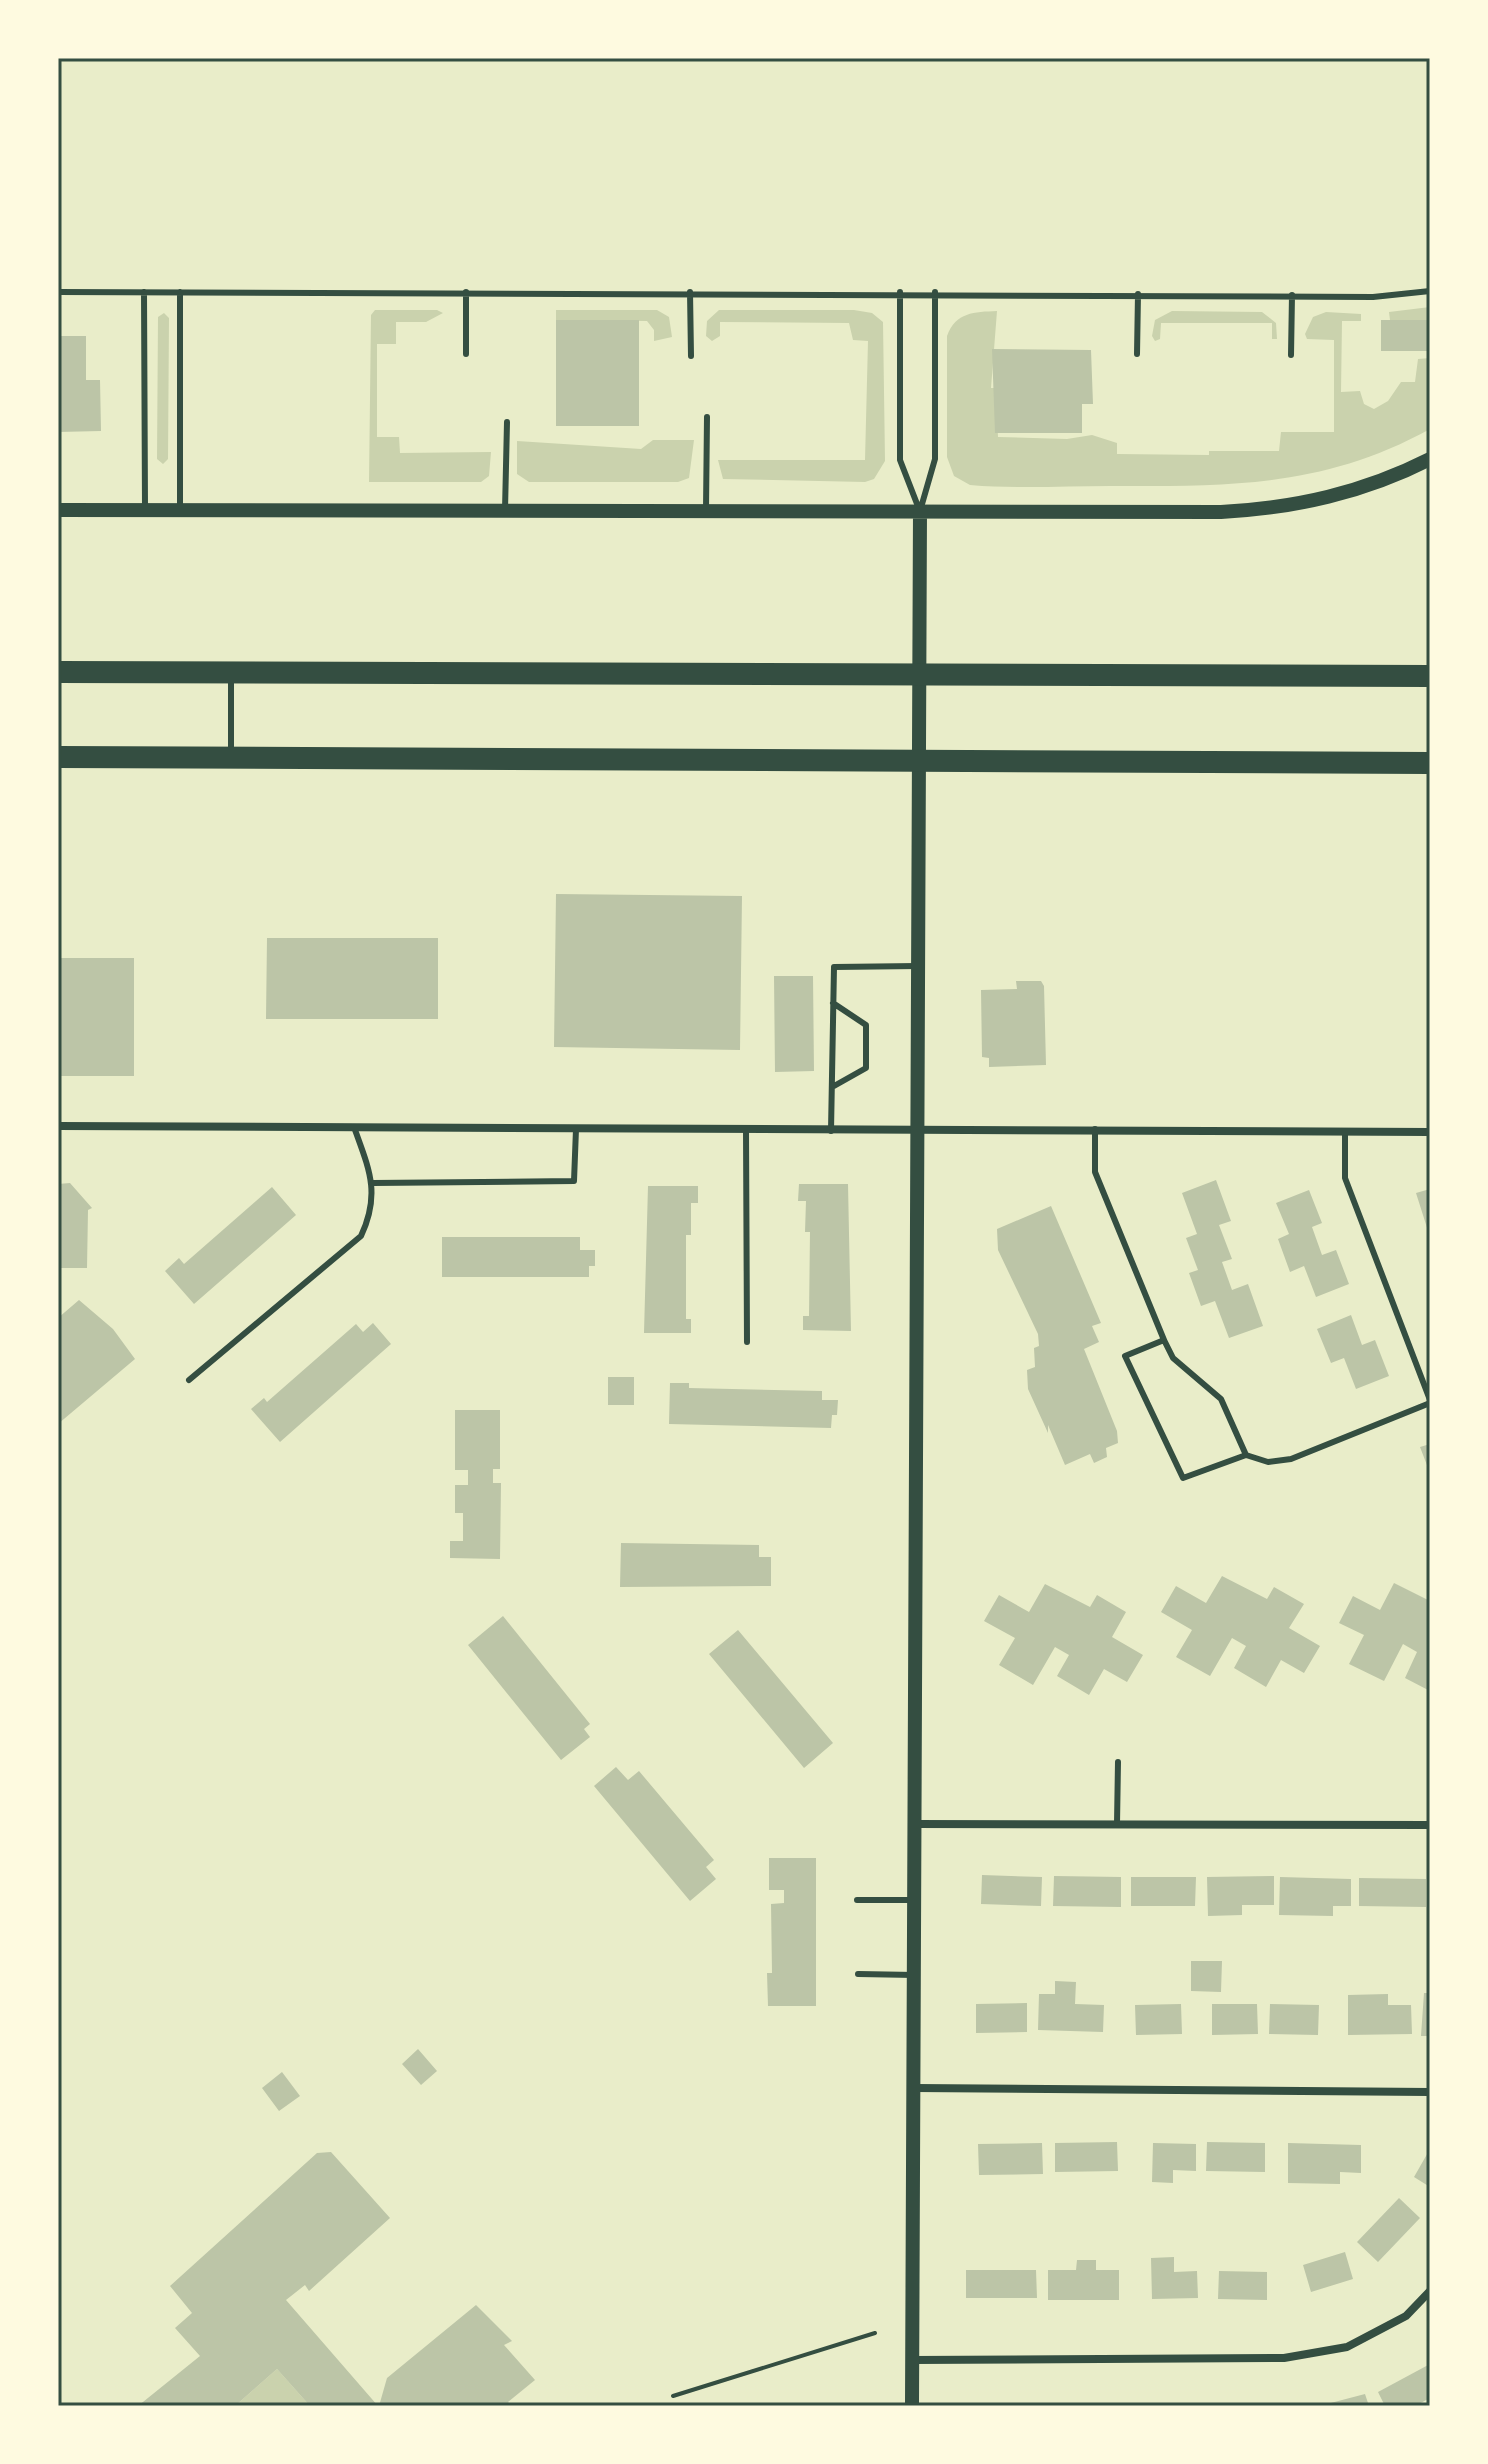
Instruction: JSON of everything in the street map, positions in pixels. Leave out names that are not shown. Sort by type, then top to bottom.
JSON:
[{"type":"highway","points":[[58,672],[1430,676]]},
{"type":"highway","points":[[58,757],[1430,763]]},
{"type":"street","points":[[58,510],[1264,510],[1324,500],[1407,471],[1430,459]]},
{"type":"street","points":[[912,2406],[920,511]]},
{"type":"street","points":[[58,1126],[1430,1132]]},
{"type":"street","points":[[915,1824],[1430,1825]]},
{"type":"street","points":[[915,2088],[1430,2092]]},
{"type":"street","points":[[913,2360],[1284,2358],[1347,2347],[1406,2316],[1430,2291]]},
{"type":"lane","points":[[58,292],[935,292],[1373,297],[1430,291]]},
{"type":"lane","points":[[144,292],[145,510]]},
{"type":"lane","points":[[180,292],[180,510]]},
{"type":"lane","points":[[466,292],[466,354]]},
{"type":"lane","points":[[690,292],[691,356]]},
{"type":"lane","points":[[900,292],[900,460],[920,511]]},
{"type":"lane","points":[[920,511],[935,459],[935,292]]},
{"type":"lane","points":[[1137,354],[1138,294]]},
{"type":"lane","points":[[1291,355],[1292,295]]},
{"type":"lane","points":[[706,510],[707,417]]},
{"type":"lane","points":[[505,510],[507,422]]},
{"type":"lane","points":[[231,672],[231,757]]},
{"type":"lane","points":[[831,1131],[834,967],[918,966]]},
{"type":"lane","points":[[833,1003],[866,1025],[866,1068],[834,1086]]},
{"type":"lane","points":[[189,1380],[361,1236],[372,1213],[373,1183],[354,1127]]},
{"type":"lane","points":[[373,1183],[574,1181],[576,1129]]},
{"type":"lane","points":[[1095,1129],[1095,1172],[1164,1340],[1173,1358],[1221,1399],[1246,1455]]},
{"type":"lane","points":[[746,1130],[747,1342]]},
{"type":"lane","points":[[1164,1340],[1125,1356],[1183,1478],[1246,1455],[1268,1462],[1291,1459],[1430,1401],[1345,1178],[1345,1131]]},
{"type":"lane","points":[[1117,1824],[1118,1762]]},
{"type":"lane","points":[[857,1900],[915,1900]]},
{"type":"lane","points":[[858,1974],[915,1975]]},
{"type":"path","points":[[673,2396],[875,2333]]},
{"type":"green space","points":[[1430,307],[1430,320],[1390,320],[1389,312]]},
{"type":"green space","points":[[375,310],[437,310],[443,313],[426,322],[396,322],[396,344],[377,344],[377,437],[399,437],[400,453],[491,452],[489,476],[481,482],[369,482],[371,315]]},
{"type":"green space","points":[[556,310],[657,310],[669,317],[672,337],[654,341],[654,330],[647,321],[556,320]]},
{"type":"green space","points":[[719,310],[854,310],[872,313],[883,322],[885,461],[874,479],[865,482],[723,479],[718,460],[865,460],[868,341],[853,340],[849,323],[720,322],[720,336],[712,341],[706,336],[707,321]]},
{"type":"green space","points":[[997,311],[991,388],[996,388],[998,437],[1067,439],[1092,435],[1117,443],[1117,454],[1209,455],[1209,451],[1279,451],[1281,432],[1334,432],[1334,340],[1307,339],[1305,334],[1313,317],[1326,312],[1361,314],[1361,321],[1342,321],[1341,392],[1360,391],[1364,404],[1374,409],[1388,401],[1401,382],[1415,382],[1418,359],[1430,358],[1430,429],[1351,463],[1274,480],[1195,485],[970,485],[954,476],[947,457],[947,336],[955,322],[967,315]]},
{"type":"green space","points":[[1172,311],[1262,312],[1276,323],[1277,339],[1272,339],[1272,323],[1161,323],[1160,339],[1155,341],[1152,336],[1155,320]]},
{"type":"green space","points":[[164,313],[169,318],[168,459],[163,464],[157,459],[158,317]]},
{"type":"green space","points":[[653,440],[694,440],[689,478],[678,482],[529,482],[517,474],[517,441],[641,449]]},
{"type":"green space","points":[[277,2369],[310,2406],[235,2406]]},
{"type":"building","points":[[556,320],[639,320],[639,426],[556,426]]},
{"type":"building","points":[[1381,320],[1430,320],[1430,351],[1381,351]]},
{"type":"building","points":[[58,336],[86,336],[86,380],[100,380],[101,431],[58,432]]},
{"type":"building","points":[[992,349],[1091,350],[1093,404],[1082,404],[1082,433],[995,433]]},
{"type":"building","points":[[556,894],[742,896],[740,1050],[554,1047]]},
{"type":"building","points":[[267,938],[438,938],[438,1019],[266,1019]]},
{"type":"building","points":[[58,958],[134,958],[134,1076],[58,1076]]},
{"type":"building","points":[[774,976],[813,976],[814,1071],[775,1072]]},
{"type":"building","points":[[1016,981],[1041,981],[1044,986],[1046,1065],[989,1067],[989,1058],[982,1057],[981,990],[1017,989]]},
{"type":"building","points":[[1216,1180],[1231,1221],[1219,1225],[1232,1259],[1222,1262],[1232,1290],[1248,1284],[1263,1326],[1229,1338],[1215,1301],[1201,1306],[1189,1273],[1198,1270],[1186,1238],[1197,1234],[1182,1193]]},
{"type":"building","points":[[70,1183],[92,1208],[88,1210],[87,1268],[58,1268],[58,1184]]},
{"type":"building","points":[[799,1184],[848,1184],[851,1331],[803,1330],[803,1316],[809,1316],[810,1232],[805,1232],[806,1201],[798,1201]]},
{"type":"building","points":[[648,1186],[698,1186],[698,1203],[691,1203],[691,1235],[686,1235],[686,1319],[691,1319],[691,1333],[644,1333]]},
{"type":"building","points":[[272,1187],[296,1215],[194,1304],[165,1271],[179,1258],[184,1264]]},
{"type":"building","points":[[1430,1189],[1430,1233],[1429,1234],[1416,1193]]},
{"type":"building","points":[[1309,1190],[1322,1223],[1312,1227],[1322,1255],[1336,1250],[1349,1284],[1316,1297],[1304,1266],[1290,1272],[1278,1239],[1289,1234],[1276,1203]]},
{"type":"building","points":[[1051,1206],[1101,1323],[1092,1326],[1099,1342],[1084,1349],[1117,1431],[1118,1443],[1106,1448],[1107,1457],[1094,1463],[1090,1454],[1065,1465],[1028,1389],[1027,1370],[1035,1367],[1034,1348],[1039,1346],[1038,1334],[998,1250],[997,1229]]},
{"type":"building","points":[[442,1237],[580,1237],[580,1250],[595,1250],[595,1266],[589,1266],[589,1277],[442,1277]]},
{"type":"building","points":[[79,1300],[113,1329],[135,1359],[58,1424],[58,1318]]},
{"type":"building","points":[[1351,1315],[1362,1345],[1375,1340],[1389,1376],[1356,1389],[1344,1358],[1331,1363],[1317,1329]]},
{"type":"building","points":[[373,1323],[391,1344],[280,1442],[251,1409],[264,1398],[267,1402],[356,1324],[363,1332]]},
{"type":"building","points":[[608,1377],[634,1377],[634,1405],[608,1405]]},
{"type":"building","points":[[670,1383],[689,1383],[689,1388],[822,1391],[822,1400],[838,1400],[837,1415],[832,1415],[831,1428],[669,1424]]},
{"type":"building","points":[[455,1410],[500,1410],[500,1469],[493,1469],[493,1483],[501,1483],[500,1559],[450,1558],[450,1541],[463,1541],[463,1513],[455,1513],[455,1485],[468,1485],[468,1470],[455,1470]]},
{"type":"building","points":[[1430,1444],[1430,1473],[1420,1447]]},
{"type":"building","points":[[621,1543],[759,1545],[759,1557],[771,1557],[771,1586],[620,1587]]},
{"type":"building","points":[[1222,1576],[1267,1599],[1274,1587],[1304,1604],[1289,1628],[1320,1646],[1304,1673],[1281,1660],[1266,1687],[1234,1668],[1246,1646],[1232,1638],[1210,1676],[1176,1657],[1192,1630],[1161,1612],[1176,1586],[1206,1603]]},
{"type":"building","points":[[1394,1583],[1430,1601],[1430,1691],[1405,1678],[1417,1652],[1403,1644],[1384,1681],[1349,1664],[1364,1635],[1339,1623],[1353,1596],[1380,1610]]},
{"type":"building","points":[[1045,1584],[1090,1607],[1097,1595],[1126,1612],[1112,1637],[1143,1655],[1127,1682],[1104,1669],[1089,1695],[1057,1676],[1069,1655],[1055,1647],[1033,1685],[999,1665],[1015,1638],[984,1621],[999,1595],[1029,1612]]},
{"type":"building","points":[[503,1616],[590,1724],[584,1729],[590,1737],[561,1760],[468,1645]]},
{"type":"building","points":[[738,1630],[833,1743],[804,1768],[709,1654]]},
{"type":"building","points":[[616,1767],[628,1780],[639,1771],[714,1860],[706,1867],[716,1879],[690,1901],[594,1786]]},
{"type":"building","points":[[769,1858],[816,1858],[816,2006],[768,2006],[767,1973],[772,1973],[771,1904],[784,1903],[784,1890],[769,1890]]},
{"type":"building","points":[[982,1875],[1042,1877],[1041,1906],[981,1904]]},
{"type":"building","points":[[1054,1876],[1121,1877],[1121,1907],[1053,1906]]},
{"type":"building","points":[[1274,1876],[1274,1905],[1242,1905],[1242,1915],[1208,1916],[1207,1877]]},
{"type":"building","points":[[1131,1877],[1196,1877],[1195,1906],[1131,1906]]},
{"type":"building","points":[[1280,1877],[1351,1879],[1351,1906],[1333,1906],[1333,1916],[1279,1915]]},
{"type":"building","points":[[1359,1878],[1426,1879],[1426,1907],[1359,1906]]},
{"type":"building","points":[[1191,1961],[1222,1961],[1221,1992],[1191,1991]]},
{"type":"building","points":[[1055,1981],[1076,1982],[1075,2004],[1104,2005],[1103,2032],[1038,2030],[1039,1994],[1055,1994]]},
{"type":"building","points":[[1424,1993],[1430,1993],[1430,2036],[1421,2036]]},
{"type":"building","points":[[1388,1994],[1388,2005],[1411,2005],[1412,2034],[1348,2035],[1348,1995]]},
{"type":"building","points":[[1027,2003],[1027,2032],[976,2033],[976,2004]]},
{"type":"building","points":[[1181,2004],[1182,2034],[1136,2035],[1135,2005]]},
{"type":"building","points":[[1212,2004],[1257,2004],[1258,2034],[1212,2035]]},
{"type":"building","points":[[1270,2004],[1319,2005],[1318,2035],[1269,2034]]},
{"type":"building","points":[[418,2049],[437,2071],[421,2085],[402,2064]]},
{"type":"building","points":[[282,2072],[300,2096],[279,2111],[262,2088]]},
{"type":"building","points":[[1117,2142],[1118,2171],[1055,2172],[1055,2143]]},
{"type":"building","points":[[1207,2142],[1265,2143],[1265,2172],[1206,2171]]},
{"type":"building","points":[[1042,2143],[1043,2174],[979,2175],[978,2144]]},
{"type":"building","points":[[1153,2143],[1196,2144],[1196,2171],[1173,2170],[1173,2183],[1152,2182]]},
{"type":"building","points":[[1288,2143],[1361,2145],[1361,2173],[1340,2172],[1340,2184],[1288,2183]]},
{"type":"building","points":[[1430,2149],[1430,2187],[1414,2177]]},
{"type":"building","points":[[331,2152],[390,2218],[309,2291],[305,2285],[286,2300],[378,2406],[310,2406],[277,2369],[235,2406],[138,2406],[200,2356],[175,2328],[192,2313],[170,2286],[317,2153]]},
{"type":"building","points":[[1399,2198],[1420,2218],[1378,2262],[1357,2242]]},
{"type":"building","points":[[1345,2252],[1353,2279],[1311,2292],[1303,2265]]},
{"type":"building","points":[[1174,2257],[1174,2272],[1197,2271],[1198,2298],[1152,2299],[1151,2258]]},
{"type":"building","points":[[1077,2260],[1096,2260],[1096,2270],[1119,2270],[1119,2300],[1048,2300],[1048,2270],[1076,2270]]},
{"type":"building","points":[[966,2270],[1036,2270],[1037,2298],[966,2298]]},
{"type":"building","points":[[1219,2271],[1267,2272],[1267,2300],[1218,2299]]},
{"type":"building","points":[[476,2305],[512,2341],[504,2345],[535,2380],[508,2402],[512,2406],[379,2406],[387,2378]]},
{"type":"building","points":[[1430,2364],[1430,2398],[1415,2406],[1385,2406],[1378,2392]]},
{"type":"building","points":[[1365,2394],[1369,2406],[1323,2406],[1323,2405]]}]
